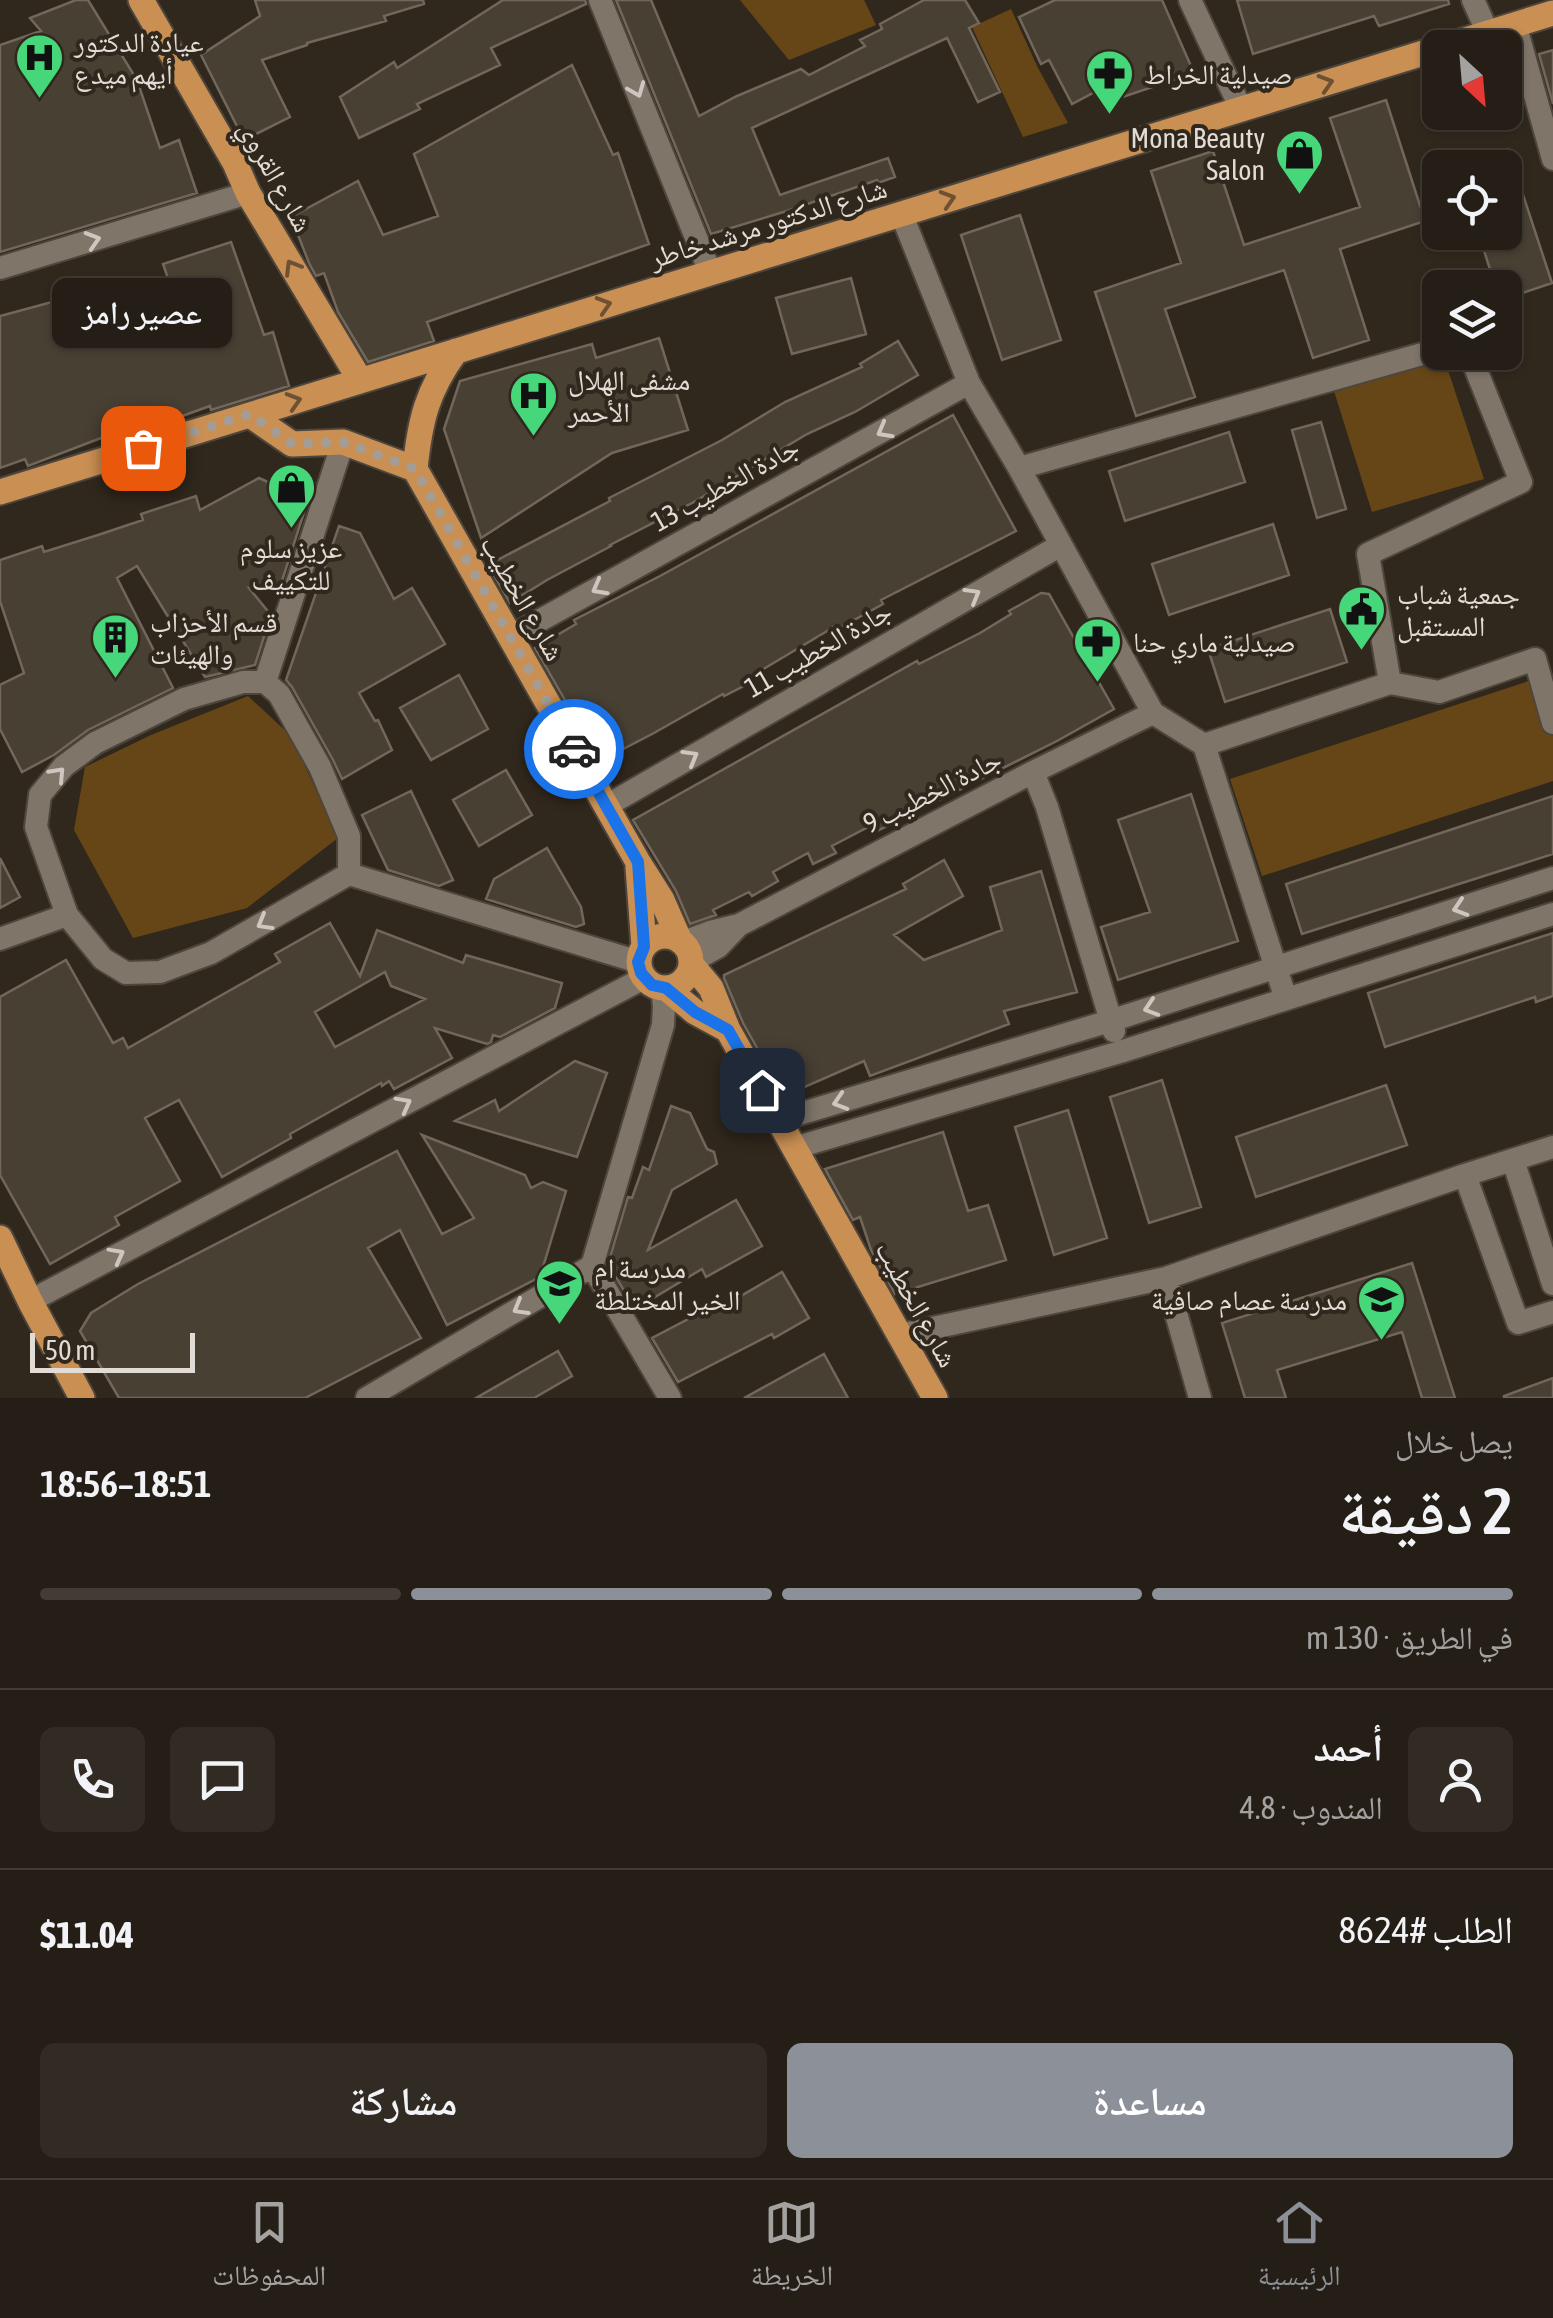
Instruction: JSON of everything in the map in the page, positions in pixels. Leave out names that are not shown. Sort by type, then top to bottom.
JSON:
[{"type":"main road","name":"شارع القروي","points":[[141,0],[248,193],[360,380]]},
{"type":"main road","name":"شارع الدكتور مرشد خاطر","points":[[1495,30],[1553,13]]},
{"type":"main road","name":"شارع الدكتور مرشد خاطر","points":[[0,492],[1422,53]]},
{"type":"main road","points":[[250,414],[292,444],[343,442],[415,469],[419,425],[429,394],[456,351]]},
{"type":"main road","name":"شارع الخطيب","points":[[415,469],[662,900],[728,1030],[936,1398]]},
{"type":"main road","name":"شارع الخطيب","points":[[638,862],[651,973],[695,1012],[728,1030]]},
{"type":"main road","points":[[654,938],[674,938],[686,952],[683,981],[651,973],[654,938]]},
{"type":"main road","points":[[0,1239],[82,1398]]},
{"type":"street","points":[[600,0],[710,272]]},
{"type":"street","points":[[1190,0],[1241,109]]},
{"type":"street","points":[[1473,0],[1487,30]]},
{"type":"street","points":[[1515,24],[1553,160]]},
{"type":"street","points":[[0,268],[248,193]]},
{"type":"street","points":[[902,214],[969,384],[1154,713],[1204,745],[1286,999]]},
{"type":"street","points":[[1018,468],[1422,353]]},
{"type":"street","points":[[1390,684],[1368,554],[1520,482],[1476,370]]},
{"type":"street","name":"جادة الخطيب 13","points":[[510,637],[969,384]]},
{"type":"street","points":[[265,682],[343,442]]},
{"type":"street","name":"جادة الخطيب 11","points":[[606,806],[1060,545]]},
{"type":"street","points":[[1204,745],[1390,684],[1439,692],[1534,660],[1553,723]]},
{"type":"street","points":[[349,874],[348,836],[320,766],[279,694],[265,682],[243,682],[184,699],[95,743],[64,766],[40,795],[36,827],[67,915],[104,959],[126,972],[160,972],[210,953],[349,874],[651,973]]},
{"type":"street","name":"جادة الخطيب 9","points":[[686,952],[710,932],[739,925],[1154,713]]},
{"type":"street","points":[[1033,772],[1120,1052]]},
{"type":"street","points":[[778,1120],[1110,1020],[1553,878]]},
{"type":"street","points":[[794,1148],[1120,1052],[1553,914]]},
{"type":"street","points":[[0,940],[67,915]]},
{"type":"street","points":[[367,1398],[592,1266],[662,1025],[664,1006],[651,973]]},
{"type":"street","points":[[30,1301],[651,973]]},
{"type":"street","points":[[900,1336],[1166,1278],[1553,1148]]},
{"type":"street","points":[[1513,1160],[1553,1284]]},
{"type":"street","points":[[1464,1175],[1518,1323],[1553,1312]]},
{"type":"street","points":[[592,1266],[670,1398]]},
{"type":"street","points":[[1166,1278],[1200,1398]]},
{"type":"shaded area","points":[[740,0],[864,0],[876,25],[789,60]]},
{"type":"shaded area","points":[[1011,9],[1068,123],[1023,137],[972,27]]},
{"type":"shaded area","points":[[1422,365],[1422,370],[1448,370],[1484,479],[1372,512],[1334,391]]},
{"type":"shaded area","points":[[1535,679],[1553,736],[1553,781],[1262,876],[1230,779]]},
{"type":"shaded area","points":[[248,696],[291,736],[338,838],[247,908],[133,938],[74,830],[85,767]]},
{"type":"building","points":[[76,0],[88,0],[137,80],[160,148],[179,140],[197,193],[0,252],[0,45],[41,31],[30,18]]},
{"type":"building","points":[[255,0],[423,0],[424,4],[384,16],[386,21],[262,60],[290,117],[244,140],[201,55],[260,16]]},
{"type":"building","points":[[503,0],[585,0],[586,4],[491,48],[500,65],[417,104],[420,109],[359,138],[340,97],[394,62],[397,68]]},
{"type":"building","points":[[616,0],[651,0],[699,116],[801,69],[809,75],[865,46],[860,40],[882,29],[880,24],[924,0],[965,0],[979,23],[969,28],[1000,92],[978,102],[947,38],[752,128],[780,195],[888,158],[895,177],[711,234]]},
{"type":"building","points":[[1055,0],[1162,0],[1194,73],[1117,99],[1110,84],[1072,104],[1049,60],[1041,64],[1019,17]]},
{"type":"building","points":[[1237,0],[1448,0],[1449,4],[1379,26],[1374,16],[1253,54]]},
{"type":"building","points":[[1553,50],[1553,104],[1539,54]]},
{"type":"building","points":[[572,65],[613,155],[618,153],[649,244],[427,322],[434,341],[368,362],[338,312],[324,273],[316,276],[309,263],[291,217],[358,181],[383,235],[438,216],[414,154]]},
{"type":"building","points":[[1386,100],[1422,212],[1422,222],[1340,249],[1369,340],[1313,358],[1284,270],[1165,309],[1195,397],[1136,416],[1095,292],[1181,263],[1151,171],[1213,151],[1244,245],[1360,207],[1330,118]]},
{"type":"building","points":[[1522,192],[1552,283],[1522,293],[1522,270],[1490,270],[1484,250],[1522,250]]},
{"type":"building","points":[[1020,215],[1061,340],[1002,360],[961,235]]},
{"type":"building","points":[[231,242],[264,335],[273,332],[289,386],[211,410],[210,406],[124,437],[122,430],[28,466],[25,459],[0,468],[0,316],[52,302],[60,326],[170,284],[163,264]]},
{"type":"building","points":[[851,278],[866,334],[792,354],[776,298]]},
{"type":"building","name":"مشفى الهلال الأحمر","points":[[659,338],[688,430],[612,453],[481,538],[444,429],[460,381],[592,344],[596,358]]},
{"type":"building","points":[[898,341],[918,375],[510,603],[488,565],[722,440],[785,402],[862,367],[860,364]]},
{"type":"building","points":[[953,415],[1016,531],[881,600],[883,604],[836,630],[834,627],[750,677],[752,682],[600,761],[535,648],[576,624],[574,620]]},
{"type":"building","points":[[1321,422],[1346,509],[1317,518],[1292,430]]},
{"type":"building","points":[[1229,432],[1245,482],[1125,521],[1109,471]]},
{"type":"building","points":[[259,478],[308,500],[280,587],[249,588],[271,615],[255,665],[205,677],[137,566],[117,578],[173,688],[88,730],[22,772],[0,729],[0,685],[24,673],[0,601],[0,560],[42,546],[44,552],[98,535],[143,520],[141,514],[196,496],[200,510]]},
{"type":"building","points":[[1273,524],[1289,575],[1169,615],[1152,564]]},
{"type":"building","points":[[339,526],[360,533],[394,599],[412,588],[445,644],[359,693],[392,750],[342,779],[286,680]]},
{"type":"building","points":[[1041,593],[1049,594],[1114,709],[877,831],[874,824],[832,846],[836,853],[813,864],[808,853],[773,872],[778,881],[752,896],[749,892],[713,910],[716,915],[690,924],[676,891],[633,820],[917,661],[919,664],[980,633]]},
{"type":"building","points":[[1330,609],[1347,662],[1225,702],[1208,649]]},
{"type":"building","points":[[459,675],[488,729],[431,760],[400,708]]},
{"type":"building","points":[[506,770],[532,815],[479,846],[453,800]]},
{"type":"building","points":[[411,791],[453,880],[439,886],[388,870],[362,815]]},
{"type":"building","points":[[1191,794],[1238,941],[1118,980],[1101,927],[1150,912],[1118,820]]},
{"type":"building","points":[[1553,796],[1553,854],[1302,934],[1286,884]]},
{"type":"building","points":[[547,848],[581,907],[584,924],[576,927],[486,899],[494,879]]},
{"type":"building","points":[[0,858],[20,897],[0,908]]},
{"type":"building","points":[[944,860],[963,896],[894,935],[924,960],[1002,930],[990,887],[1041,871],[1077,992],[1004,1011],[1009,1024],[870,1076],[864,1061],[784,1096],[743,1023],[724,975],[906,889],[903,884]]},
{"type":"building","points":[[330,923],[360,976],[377,930],[463,963],[466,955],[562,983],[555,1008],[500,1037],[493,1035],[487,1044],[435,1028],[452,1058],[394,1089],[389,1081],[382,1086],[381,1083],[222,1177],[179,1100],[145,1118],[180,1181],[115,1217],[119,1225],[50,1264],[0,1175],[0,997],[66,960],[113,1043],[123,1038],[128,1048],[280,962],[275,954]],"holes":[[[385,972],[391,986],[425,999],[335,1047],[315,1012]]]},
{"type":"building","points":[[1553,933],[1553,996],[1536,1002],[1535,997],[1385,1047],[1368,993]]},
{"type":"building","points":[[575,1061],[607,1073],[577,1157],[455,1121],[495,1100],[499,1111]]},
{"type":"building","points":[[1162,1080],[1201,1207],[1149,1223],[1110,1097]]},
{"type":"building","points":[[1386,1085],[1407,1145],[1256,1197],[1236,1137]]},
{"type":"building","points":[[671,1106],[690,1113],[717,1164],[672,1190],[648,1250],[736,1200],[762,1246],[706,1277],[702,1269],[635,1309],[608,1264],[628,1197],[632,1198],[643,1167],[649,1170]]},
{"type":"building","points":[[1068,1110],[1107,1238],[1054,1255],[1015,1127]]},
{"type":"building","points":[[943,1132],[968,1211],[988,1205],[1006,1260],[895,1294],[871,1250],[860,1217],[853,1220],[825,1169]]},
{"type":"building","points":[[422,1135],[525,1175],[531,1188],[543,1182],[566,1191],[540,1277],[447,1325],[400,1230],[368,1248],[421,1338],[305,1398],[119,1398],[80,1331],[91,1313],[138,1284],[397,1151],[442,1234],[474,1218]]},
{"type":"building","points":[[1412,1263],[1455,1398],[1422,1398],[1402,1332],[1277,1370],[1286,1398],[1245,1398],[1222,1323]]},
{"type":"building","points":[[782,1272],[809,1318],[678,1382],[652,1338],[700,1313],[703,1318]]},
{"type":"building","points":[[558,1351],[572,1376],[534,1398],[476,1398]]},
{"type":"building","points":[[824,1354],[848,1398],[744,1398]]},
{"type":"building","points":[[1553,1378],[1553,1398],[1504,1398],[1504,1396]]},
{"type":"way so far","points":[[143,448],[250,414],[292,444],[343,442],[415,469],[574,749]]},
{"type":"place","name":"عيادة الدكتور أيهم ميدع","points":[[39,100]]},
{"type":"place","name":"صيدلية الخراط","points":[[1109,116]]},
{"type":"place","name":"Mona Beauty Salon","points":[[1300,196]]},
{"type":"place","name":"مشفى الهلال الأحمر","points":[[533,438]]},
{"type":"place","name":"عصير رامز","points":[[143,448]]},
{"type":"place","name":"عزيز سلوم للتكييف","points":[[291,530]]},
{"type":"place","name":"جمعية شباب المستقبل","points":[[1362,652]]},
{"type":"place","name":"قسم الأحزاب والهيئات","points":[[115,680]]},
{"type":"place","name":"صيدلية ماري حنا","points":[[1098,684]]},
{"type":"place","name":"مدرسة ام الخير المختلطة","points":[[559,1326]]},
{"type":"place","name":"مدرسة عصام صافية","points":[[1382,1342]]},
{"type":"route","points":[[574,749],[638,862],[644,947],[638,962],[641,973],[652,985],[666,988],[695,1012],[728,1030],[762,1090]]}]
